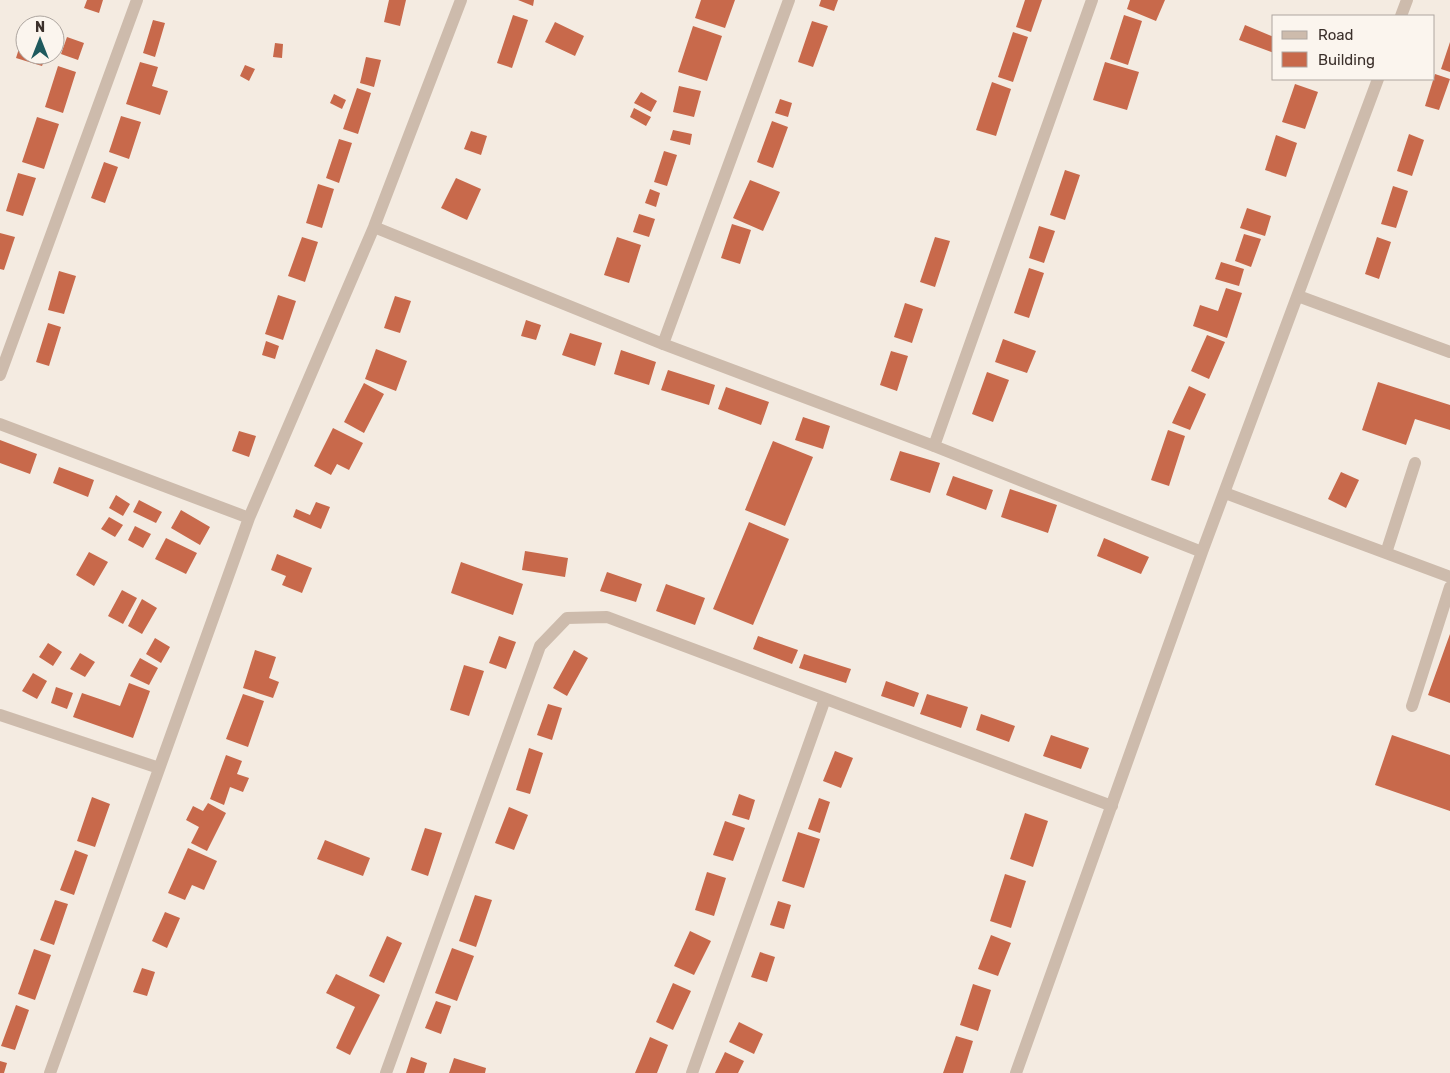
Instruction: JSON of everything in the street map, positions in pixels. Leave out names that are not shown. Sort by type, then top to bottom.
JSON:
[{"type":"street","points":[[0,375],[136,0]]},
{"type":"street","points":[[50,1073],[248,518],[374,227],[461,0]]},
{"type":"street","points":[[663,344],[789,0]]},
{"type":"street","points":[[934,446],[1092,0]]},
{"type":"street","points":[[1401,15],[1407,0]]},
{"type":"street","points":[[1016,1073],[1202,552],[1378,80]]},
{"type":"street","points":[[374,227],[663,344],[934,446],[1202,552]]},
{"type":"street","points":[[1298,296],[1450,352]]},
{"type":"street","points":[[0,424],[248,518]]},
{"type":"street","points":[[1386,553],[1415,463]]},
{"type":"street","points":[[1225,493],[1450,577]]},
{"type":"street","points":[[1412,706],[1450,587]]},
{"type":"street","points":[[386,1073],[540,646],[567,618],[607,617],[1112,806]]},
{"type":"street","points":[[692,1073],[825,699]]},
{"type":"street","points":[[0,714],[159,768]]},
{"type":"building","points":[[87,0],[103,0],[99,13],[84,8]]},
{"type":"building","points":[[389,0],[406,0],[400,26],[384,22]]},
{"type":"building","points":[[518,0],[534,0],[533,6]]},
{"type":"building","points":[[701,0],[735,0],[725,28],[695,18]]},
{"type":"building","points":[[821,0],[838,0],[834,11],[819,6]]},
{"type":"building","points":[[1025,0],[1042,0],[1031,32],[1016,27]]},
{"type":"building","points":[[1130,0],[1165,0],[1156,21],[1127,9]]},
{"type":"building","points":[[513,15],[528,20],[512,68],[497,63]]},
{"type":"building","points":[[1124,15],[1142,21],[1128,65],[1110,59]]},
{"type":"building","points":[[153,20],[165,23],[155,57],[143,53]]},
{"type":"building","points":[[812,21],[828,26],[813,67],[798,62]]},
{"type":"building","points":[[555,22],[584,36],[575,56],[545,42]]},
{"type":"building","points":[[1245,25],[1272,36],[1272,52],[1239,40]]},
{"type":"building","points":[[693,26],[722,36],[707,81],[678,72]]},
{"type":"building","points":[[1013,32],[1028,37],[1013,82],[998,77]]},
{"type":"building","points":[[67,37],[84,43],[78,60],[65,55]]},
{"type":"building","points":[[1450,42],[1450,72],[1441,69]]},
{"type":"building","points":[[275,43],[283,44],[282,58],[273,57]]},
{"type":"building","points":[[366,57],[381,60],[374,87],[360,83]]},
{"type":"building","points":[[140,62],[158,67],[152,86],[168,91],[160,115],[126,104]]},
{"type":"building","points":[[1105,62],[1139,72],[1127,110],[1093,100]]},
{"type":"building","points":[[245,65],[255,69],[249,81],[240,76]]},
{"type":"building","points":[[58,66],[76,72],[63,113],[45,107]]},
{"type":"building","points":[[1435,74],[1450,79],[1439,110],[1425,106],[1433,80],[1435,80]]},
{"type":"building","points":[[992,82],[1011,89],[996,136],[976,130]]},
{"type":"building","points":[[1295,84],[1318,92],[1305,129],[1282,122]]},
{"type":"building","points":[[679,86],[701,91],[694,117],[673,112]]},
{"type":"building","points":[[357,88],[371,93],[358,134],[343,129]]},
{"type":"building","points":[[641,92],[657,101],[651,112],[634,103]]},
{"type":"building","points":[[334,94],[346,100],[342,109],[330,103]]},
{"type":"building","points":[[780,99],[792,103],[788,117],[775,113]]},
{"type":"building","points":[[634,108],[651,117],[646,126],[630,117]]},
{"type":"building","points":[[121,116],[141,122],[129,159],[109,152]]},
{"type":"building","points":[[37,117],[59,124],[44,169],[22,162]]},
{"type":"building","points":[[772,121],[788,127],[773,168],[757,162]]},
{"type":"building","points":[[673,130],[692,134],[690,145],[670,140]]},
{"type":"building","points":[[471,131],[487,136],[481,155],[464,149]]},
{"type":"building","points":[[1409,134],[1424,140],[1412,176],[1397,171]]},
{"type":"building","points":[[1276,135],[1297,143],[1286,177],[1265,170]]},
{"type":"building","points":[[339,139],[352,143],[339,183],[326,178]]},
{"type":"building","points":[[664,151],[677,155],[667,186],[654,182]]},
{"type":"building","points":[[104,162],[118,167],[105,203],[91,198]]},
{"type":"building","points":[[1065,170],[1080,175],[1065,220],[1050,215]]},
{"type":"building","points":[[18,173],[36,178],[23,216],[6,211]]},
{"type":"building","points":[[456,178],[481,189],[467,220],[441,208]]},
{"type":"building","points":[[750,180],[780,192],[763,231],[733,218]]},
{"type":"building","points":[[318,184],[334,189],[322,228],[306,223]]},
{"type":"building","points":[[1393,186],[1408,191],[1396,228],[1381,224]]},
{"type":"building","points":[[650,189],[660,193],[656,207],[645,203]]},
{"type":"building","points":[[1247,208],[1271,216],[1265,236],[1240,228]]},
{"type":"building","points":[[639,214],[655,219],[649,237],[633,232]]},
{"type":"building","points":[[732,224],[751,230],[740,264],[721,258]]},
{"type":"building","points":[[1039,226],[1055,231],[1044,263],[1029,258]]},
{"type":"building","points":[[0,233],[15,237],[4,270],[0,269]]},
{"type":"building","points":[[1244,234],[1261,239],[1251,267],[1235,261]]},
{"type":"building","points":[[302,237],[318,242],[305,282],[288,276]]},
{"type":"building","points":[[617,237],[641,245],[629,283],[604,275]]},
{"type":"building","points":[[935,237],[950,241],[935,287],[920,282]]},
{"type":"building","points":[[1377,237],[1391,242],[1379,279],[1365,274]]},
{"type":"building","points":[[1221,262],[1244,269],[1239,286],[1215,279]]},
{"type":"building","points":[[1029,268],[1044,273],[1029,318],[1014,313]]},
{"type":"building","points":[[59,271],[76,276],[64,314],[48,310]]},
{"type":"building","points":[[1226,288],[1242,293],[1227,338],[1193,326],[1200,305],[1218,311]]},
{"type":"building","points":[[278,295],[296,301],[283,340],[265,334]]},
{"type":"building","points":[[395,296],[411,301],[400,333],[384,328]]},
{"type":"building","points":[[905,303],[923,309],[912,343],[894,337]]},
{"type":"building","points":[[526,320],[541,325],[536,340],[521,336]]},
{"type":"building","points":[[48,323],[61,327],[49,366],[36,362]]},
{"type":"building","points":[[570,333],[602,343],[595,366],[562,355]]},
{"type":"building","points":[[1207,335],[1225,342],[1209,379],[1191,371]]},
{"type":"building","points":[[1003,339],[1036,351],[1027,373],[995,362]]},
{"type":"building","points":[[266,341],[279,346],[275,359],[262,355]]},
{"type":"building","points":[[376,349],[407,361],[396,391],[365,379]]},
{"type":"building","points":[[621,350],[656,362],[649,385],[614,374]]},
{"type":"building","points":[[891,351],[908,356],[897,391],[880,385]]},
{"type":"building","points":[[668,370],[715,385],[709,405],[661,390]]},
{"type":"building","points":[[987,372],[1009,380],[993,422],[972,414]]},
{"type":"building","points":[[1378,382],[1450,405],[1450,430],[1415,419],[1406,445],[1362,430]]},
{"type":"building","points":[[364,383],[384,394],[364,433],[344,422]]},
{"type":"building","points":[[1189,386],[1206,394],[1190,430],[1172,423]]},
{"type":"building","points":[[726,387],[769,402],[761,425],[718,409]]},
{"type":"building","points":[[803,417],[830,426],[823,449],[795,440]]},
{"type":"building","points":[[333,428],[363,443],[349,470],[337,464],[331,475],[314,466]]},
{"type":"building","points":[[1168,430],[1185,436],[1169,486],[1151,480]]},
{"type":"building","points":[[239,431],[256,436],[249,457],[232,451]]},
{"type":"building","points":[[0,440],[37,454],[30,474],[0,463]]},
{"type":"building","points":[[773,441],[813,457],[785,526],[745,510]]},
{"type":"building","points":[[900,451],[940,463],[930,493],[890,480]]},
{"type":"building","points":[[59,467],[94,480],[88,497],[53,483]]},
{"type":"building","points":[[1341,472],[1359,480],[1346,508],[1328,499]]},
{"type":"building","points":[[953,476],[993,490],[986,510],[946,495]]},
{"type":"building","points":[[1010,489],[1057,505],[1048,533],[1001,517]]},
{"type":"building","points":[[116,495],[130,504],[123,516],[109,508]]},
{"type":"building","points":[[139,500],[162,512],[156,523],[133,512]]},
{"type":"building","points":[[316,502],[330,507],[321,529],[293,517],[296,509],[310,515]]},
{"type":"building","points":[[181,510],[210,527],[200,545],[171,528]]},
{"type":"building","points":[[109,517],[123,525],[115,537],[101,529]]},
{"type":"building","points":[[749,522],[789,539],[753,625],[713,609]]},
{"type":"building","points":[[135,526],[151,534],[143,548],[128,540]]},
{"type":"building","points":[[166,538],[197,553],[186,574],[155,559]]},
{"type":"building","points":[[1104,538],[1149,557],[1141,574],[1097,556]]},
{"type":"building","points":[[525,551],[568,558],[565,577],[522,570]]},
{"type":"building","points":[[89,552],[108,562],[94,586],[76,575]]},
{"type":"building","points":[[277,554],[312,568],[302,593],[282,585],[286,576],[271,570]]},
{"type":"building","points":[[461,562],[523,584],[513,615],[451,593]]},
{"type":"building","points":[[607,572],[642,584],[636,602],[600,591]]},
{"type":"building","points":[[666,584],[705,598],[695,625],[656,611]]},
{"type":"building","points":[[122,590],[137,598],[123,624],[108,616]]},
{"type":"building","points":[[142,599],[157,608],[142,634],[128,626]]},
{"type":"building","points":[[1450,634],[1450,703],[1428,695]]},
{"type":"building","points":[[499,636],[516,642],[506,669],[489,663]]},
{"type":"building","points":[[758,636],[798,650],[792,664],[753,649]]},
{"type":"building","points":[[155,638],[170,647],[161,663],[146,654]]},
{"type":"building","points":[[48,643],[62,652],[53,666],[39,657]]},
{"type":"building","points":[[255,650],[276,657],[269,678],[279,682],[273,698],[243,688]]},
{"type":"building","points":[[574,650],[588,658],[567,696],[553,688]]},
{"type":"building","points":[[80,653],[95,662],[85,677],[70,669]]},
{"type":"building","points":[[804,654],[851,669],[846,683],[799,668]]},
{"type":"building","points":[[140,658],[158,668],[149,685],[130,676]]},
{"type":"building","points":[[464,665],[484,671],[469,716],[450,710]]},
{"type":"building","points":[[33,673],[47,681],[37,699],[22,691]]},
{"type":"building","points":[[886,681],[919,693],[914,707],[881,696]]},
{"type":"building","points":[[129,683],[150,691],[133,738],[73,717],[82,693],[120,706]]},
{"type":"building","points":[[56,687],[73,693],[67,709],[51,703]]},
{"type":"building","points":[[243,694],[264,701],[248,747],[226,739]]},
{"type":"building","points":[[927,694],[968,707],[961,728],[920,714]]},
{"type":"building","points":[[548,704],[562,708],[552,740],[537,735]]},
{"type":"building","points":[[981,714],[1015,726],[1009,742],[976,730]]},
{"type":"building","points":[[1051,735],[1089,748],[1081,769],[1043,756]]},
{"type":"building","points":[[1392,735],[1450,755],[1450,811],[1375,785]]},
{"type":"building","points":[[529,748],[543,753],[530,794],[516,790]]},
{"type":"building","points":[[835,751],[853,758],[841,788],[823,781]]},
{"type":"building","points":[[226,755],[242,761],[237,774],[249,778],[243,792],[230,787],[224,805],[210,799]]},
{"type":"building","points":[[739,794],[755,800],[749,820],[732,815]]},
{"type":"building","points":[[92,797],[110,804],[95,847],[77,841]]},
{"type":"building","points":[[819,798],[830,802],[820,833],[808,829]]},
{"type":"building","points":[[208,803],[226,813],[207,851],[191,843],[199,827],[186,820],[193,806],[203,811]]},
{"type":"building","points":[[509,807],[528,815],[514,850],[495,843]]},
{"type":"building","points":[[1025,813],[1048,821],[1033,867],[1010,859]]},
{"type":"building","points":[[725,821],[745,828],[733,861],[713,855]]},
{"type":"building","points":[[425,828],[442,833],[428,876],[411,870]]},
{"type":"building","points":[[798,832],[820,839],[804,888],[782,881]]},
{"type":"building","points":[[325,840],[370,858],[363,876],[317,859]]},
{"type":"building","points":[[188,848],[217,861],[204,890],[192,885],[185,900],[168,893]]},
{"type":"building","points":[[75,850],[88,855],[74,895],[60,890]]},
{"type":"building","points":[[707,872],[726,878],[714,916],[695,910]]},
{"type":"building","points":[[1005,874],[1026,881],[1011,928],[990,921]]},
{"type":"building","points":[[475,895],[492,900],[476,947],[459,941]]},
{"type":"building","points":[[55,900],[68,904],[54,945],[40,940]]},
{"type":"building","points":[[778,901],[791,905],[784,929],[770,925]]},
{"type":"building","points":[[165,912],[180,918],[167,948],[152,941]]},
{"type":"building","points":[[690,931],[711,941],[694,975],[674,966]]},
{"type":"building","points":[[991,935],[1011,943],[998,976],[978,969]]},
{"type":"building","points":[[387,936],[402,943],[384,983],[369,976]]},
{"type":"building","points":[[452,948],[474,956],[457,1001],[435,993]]},
{"type":"building","points":[[34,949],[51,955],[35,1000],[18,994]]},
{"type":"building","points":[[760,952],[775,957],[767,982],[751,977]]},
{"type":"building","points":[[142,968],[155,972],[147,996],[133,992]]},
{"type":"building","points":[[336,974],[380,995],[350,1055],[336,1048],[355,1007],[326,993]]},
{"type":"building","points":[[673,983],[691,991],[673,1030],[656,1022]]},
{"type":"building","points":[[973,984],[991,990],[978,1031],[960,1025]]},
{"type":"building","points":[[436,1001],[451,1006],[441,1034],[425,1028]]},
{"type":"building","points":[[16,1005],[29,1010],[15,1050],[1,1046]]},
{"type":"building","points":[[739,1022],[763,1034],[754,1054],[729,1042]]},
{"type":"building","points":[[956,1036],[973,1041],[963,1073],[943,1073]]},
{"type":"building","points":[[650,1037],[668,1045],[657,1073],[635,1073]]},
{"type":"building","points":[[725,1052],[744,1061],[738,1073],[715,1073]]},
{"type":"building","points":[[411,1057],[427,1063],[424,1073],[406,1073]]},
{"type":"building","points":[[454,1058],[486,1068],[485,1073],[449,1073]]},
{"type":"building","points":[[0,1061],[7,1063],[4,1073],[0,1073]]}]
